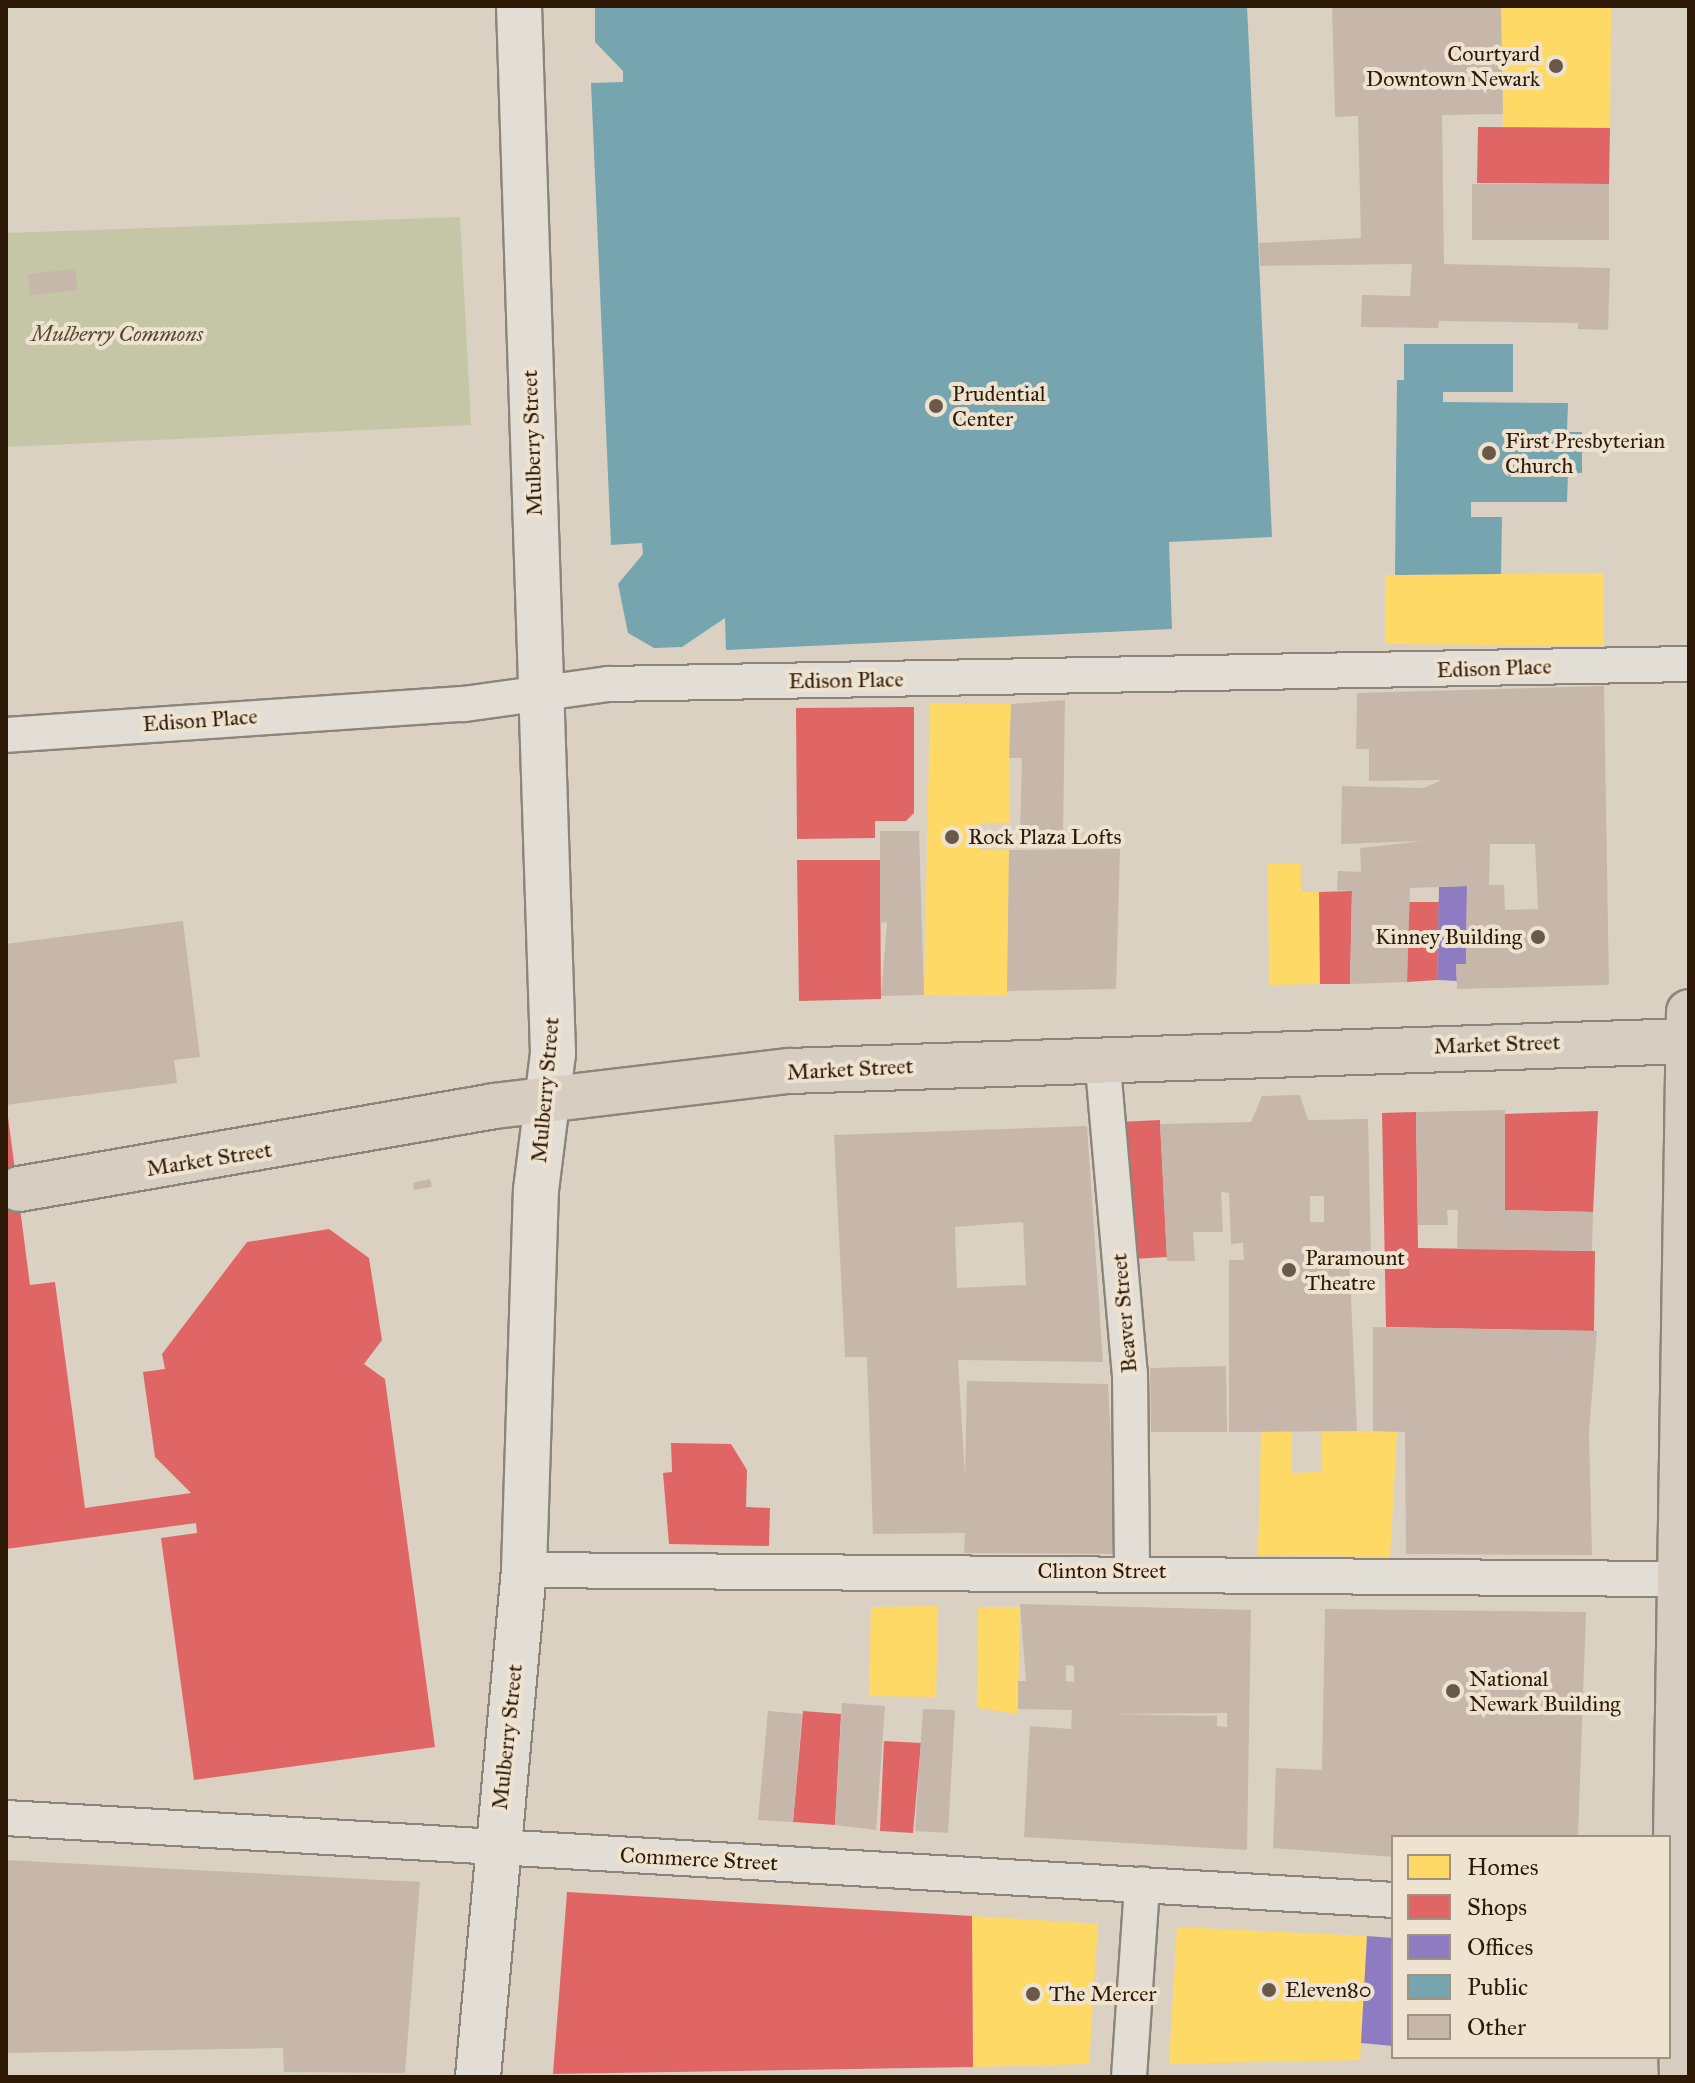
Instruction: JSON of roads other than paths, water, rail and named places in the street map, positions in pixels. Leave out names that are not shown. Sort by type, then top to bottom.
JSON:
[{"type":"main road","points":[[1682,2077],[1673,1913],[1683,1837],[1679,1579],[1685,1508],[1689,1012]]},
{"type":"main road","name":"Market Street","points":[[19,1189],[548,1098],[789,1071],[1102,1056],[1688,1041]]},
{"type":"street","name":"Mulberry Street","points":[[478,2077],[496,1847],[524,1570],[536,1190],[548,1098],[553,1015],[538,694],[519,6]]},
{"type":"street","name":"Edison Place","points":[[6,735],[538,694],[608,684],[1689,664]]},
{"type":"street","name":"Beaver Street","points":[[1102,1056],[1130,1373],[1132,1571]]},
{"type":"street","name":"Clinton Street","points":[[524,1570],[1132,1571],[1679,1579]]},
{"type":"street","name":"Commerce Street","points":[[6,1818],[1391,1900]]},
{"type":"street","points":[[1129,2077],[1142,1884]]},
{"type":"place","name":"Courtyard Downtown Newark","points":[[1556,66]]},
{"type":"place","name":"Prudential Center","points":[[936,406]]},
{"type":"place","name":"First Presbyterian Church","points":[[1489,453]]},
{"type":"place","name":"Rock Plaza Lofts","points":[[952,837]]},
{"type":"place","name":"Kinney Building","points":[[1538,937]]},
{"type":"place","name":"Paramount Theatre","points":[[1289,1270]]},
{"type":"place","name":"National Newark Building","points":[[1453,1691]]},
{"type":"place","name":"Eleven80","points":[[1269,1990]]},
{"type":"place","name":"The Mercer","points":[[1033,1994]]},
{"type":"park label","name":"Mulberry Commons","points":[[117,334]]}]
